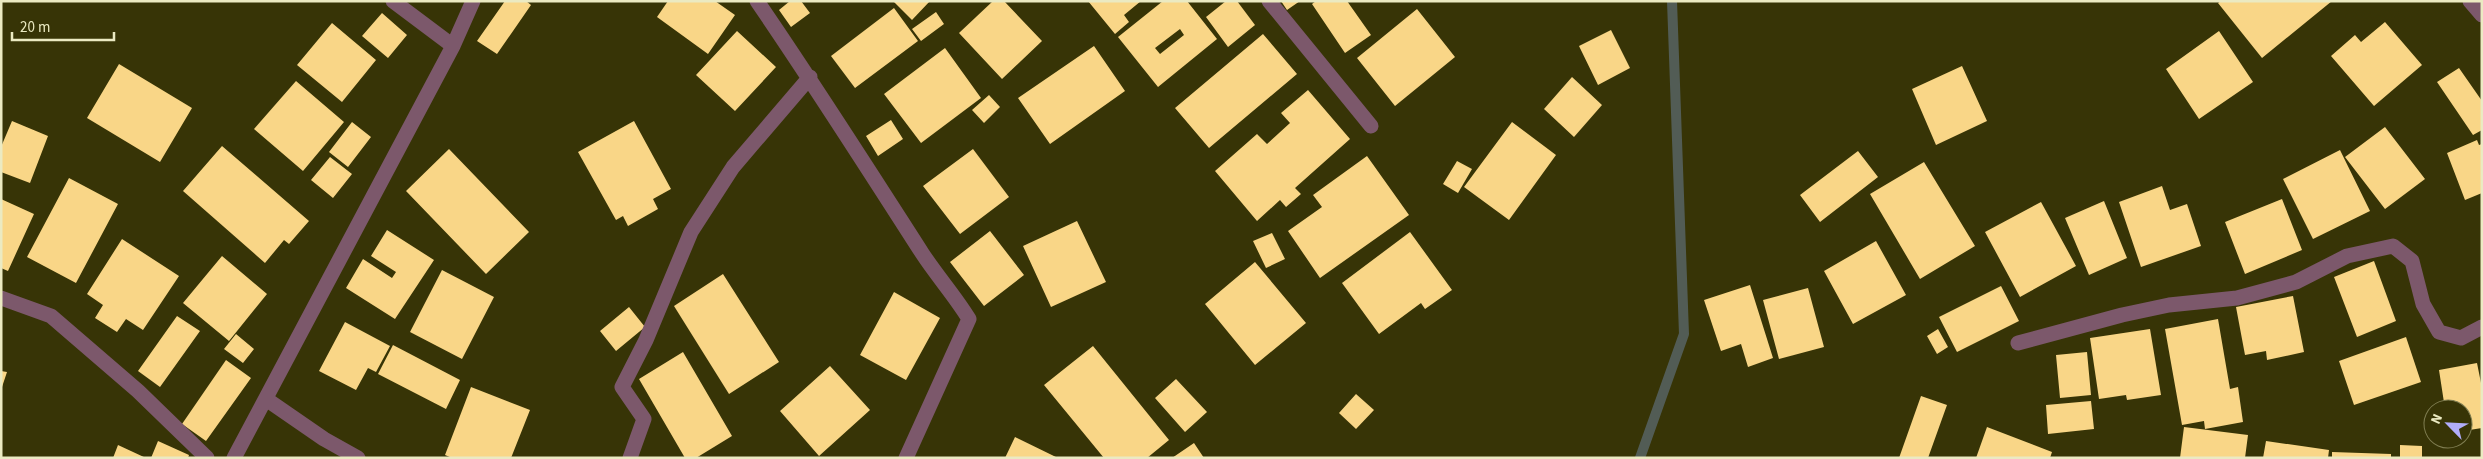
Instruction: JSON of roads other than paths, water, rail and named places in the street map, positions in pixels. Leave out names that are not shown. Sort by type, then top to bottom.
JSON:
[{"type":"street","points":[[393,1],[453,46]]},
{"type":"street","points":[[234,458],[453,46],[473,1]]},
{"type":"street","points":[[757,1],[810,77],[929,264],[958,300],[969,319],[906,458]]},
{"type":"street","points":[[1269,1],[1371,126]]},
{"type":"street","points":[[2470,1],[2482,15]]},
{"type":"street","points":[[630,458],[644,419],[622,387],[646,340],[691,232],[733,166],[810,77]]},
{"type":"street","points":[[2018,343],[2122,315],[2169,305],[2238,298],[2296,282],[2347,256],[2394,246],[2412,261],[2423,304],[2439,332],[2461,338],[2482,327]]},
{"type":"street","points":[[1,298],[51,316],[138,390],[207,458]]},
{"type":"street","points":[[266,399],[324,440],[358,458]]},
{"type":"waterway","points":[[1640,458],[1684,334],[1672,1]]}]
